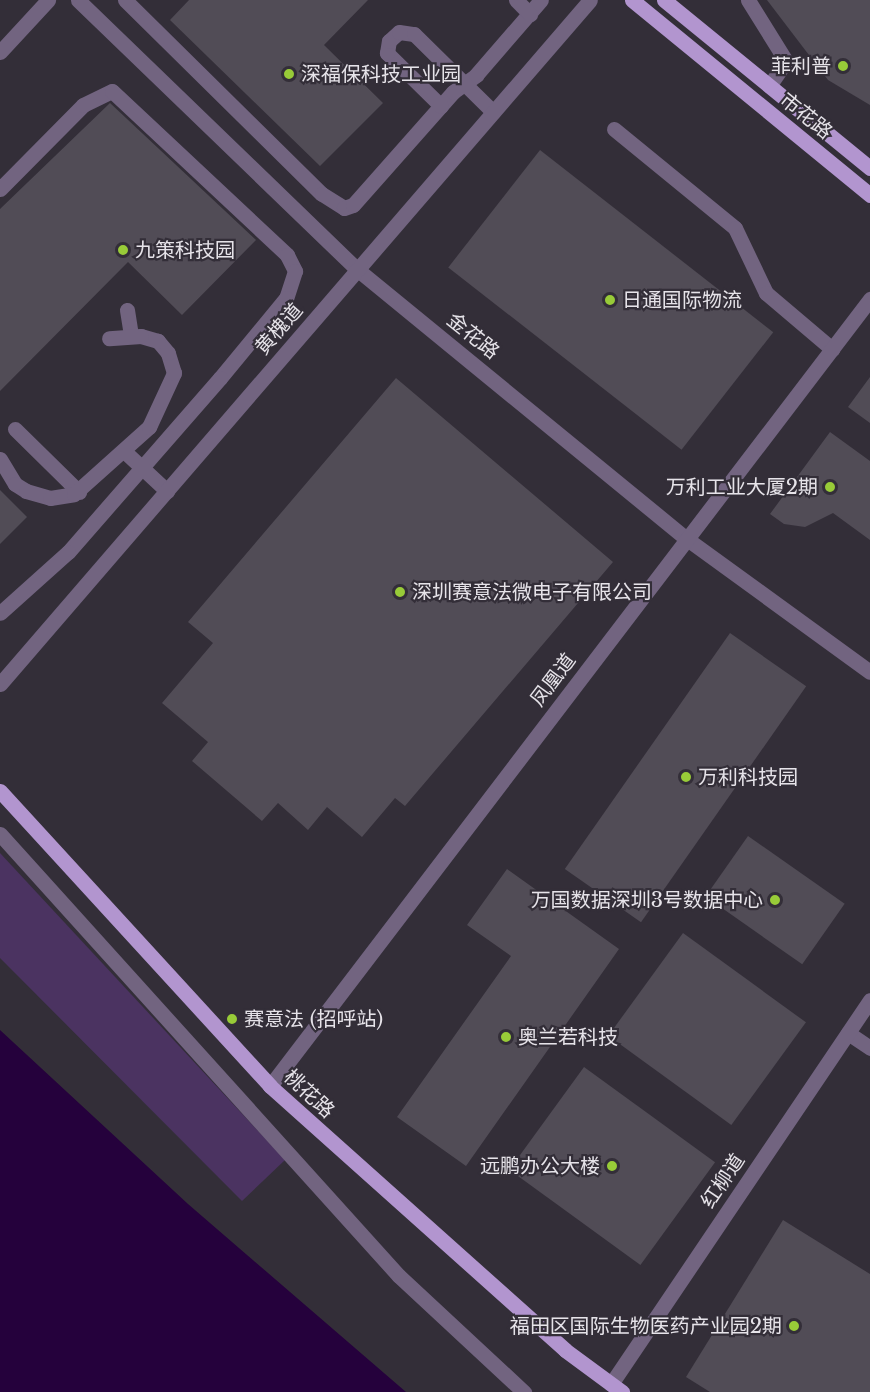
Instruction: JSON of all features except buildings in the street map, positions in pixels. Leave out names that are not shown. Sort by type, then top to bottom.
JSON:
[{"type":"main road","name":"市花路","points":[[632,0],[870,195]]},
{"type":"main road","name":"市花路","points":[[664,0],[870,168]]},
{"type":"main road","name":"桃花路","points":[[0,791],[270,1086],[565,1350],[617,1388]]},
{"type":"street","points":[[0,52],[48,0]]},
{"type":"street","name":"金花路","points":[[78,0],[358,270],[687,539],[870,672]]},
{"type":"street","points":[[125,0],[338,206],[352,205],[441,106],[466,84],[531,14],[541,0]]},
{"type":"street","points":[[516,0],[531,14]]},
{"type":"street","name":"黄槐道","points":[[0,684],[590,0]]},
{"type":"street","points":[[748,0],[786,61],[769,86]]},
{"type":"street","points":[[441,106],[387,53],[393,35],[404,30],[414,34],[493,112]]},
{"type":"street","points":[[0,189],[83,105],[112,91],[293,262],[293,284],[286,298],[68,552],[0,613]]},
{"type":"street","points":[[614,129],[735,228],[766,293],[832,349]]},
{"type":"street","name":"凤凰道","points":[[270,1086],[870,299]]},
{"type":"street","points":[[127,310],[131,335]]},
{"type":"street","points":[[0,459],[15,484],[26,491],[50,498],[79,492],[156,419],[174,373],[168,353],[158,341],[131,335],[109,338]]},
{"type":"street","points":[[15,429],[79,492]]},
{"type":"street","points":[[124,451],[167,491]]},
{"type":"street","points":[[0,834],[405,1283],[524,1392]]},
{"type":"street","name":"红柳道","points":[[617,1388],[870,1000]]},
{"type":"street","points":[[848,1033],[870,1048]]},
{"type":"shaded area","points":[[0,853],[285,1160],[242,1201],[0,958]]},
{"type":"shaded area","points":[[0,1030],[188,1204],[406,1392],[0,1392]]},
{"type":"place","name":"菲利普","points":[[843,66]]},
{"type":"place","name":"深福保科技工业园","points":[[289,74]]},
{"type":"place","name":"九策科技园","points":[[123,250]]},
{"type":"place","name":"日通国际物流","points":[[610,300]]},
{"type":"place","name":"万利工业大厦2期","points":[[830,487]]},
{"type":"place","name":"深圳赛意法微电子有限公司","points":[[400,592]]},
{"type":"place","name":"万利科技园","points":[[686,777]]},
{"type":"place","name":"万国数据深圳3号数据中心","points":[[775,900]]},
{"type":"place","name":"赛意法 (招呼站)","points":[[232,1019]]},
{"type":"place","name":"奥兰若科技","points":[[506,1037]]},
{"type":"place","name":"远鹏办公大楼","points":[[612,1166]]},
{"type":"place","name":"福田区国际生物医药产业园2期","points":[[794,1326]]}]
